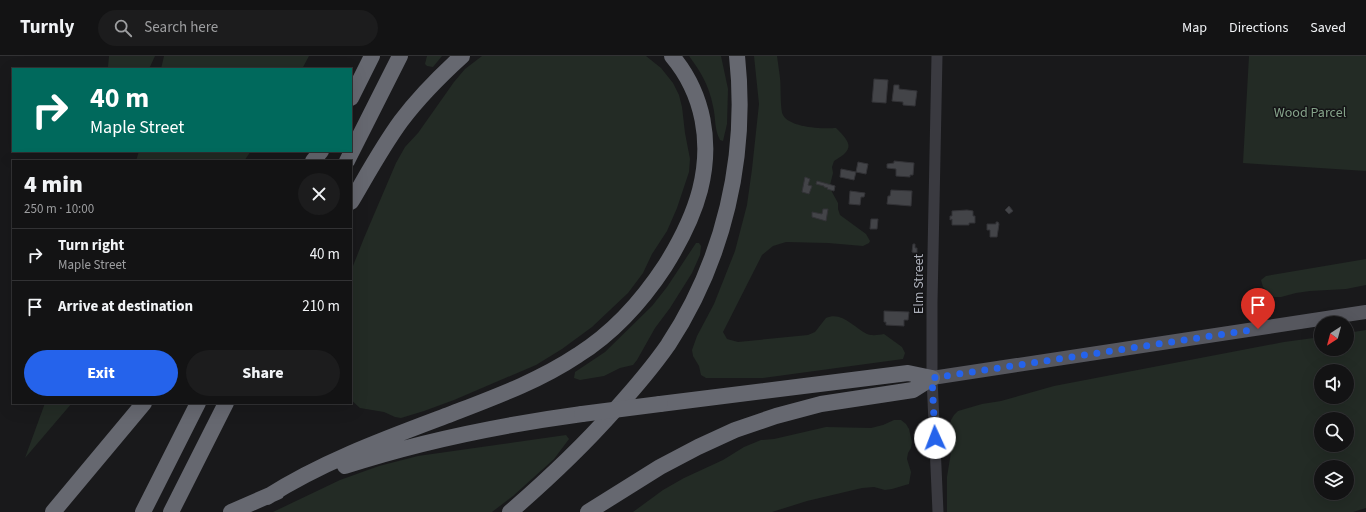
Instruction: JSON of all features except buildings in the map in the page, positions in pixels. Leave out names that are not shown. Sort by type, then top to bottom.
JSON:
[{"type":"highway","points":[[352,96],[372,56]]},
{"type":"highway","points":[[352,151],[400,56]]},
{"type":"highway","points":[[352,200],[383,148],[404,118],[434,83],[462,56]]},
{"type":"highway","points":[[267,497],[302,477],[344,457],[498,396],[542,376],[587,349],[607,333],[630,311],[656,279],[680,240],[694,208],[703,178],[706,145],[701,112],[689,81],[672,56]]},
{"type":"highway","points":[[510,512],[579,448],[635,388],[667,345],[693,301],[715,252],[733,186],[738,150],[740,118],[740,91],[737,56]]},
{"type":"highway","points":[[314,160],[320,152]]},
{"type":"highway","points":[[231,512],[339,469],[419,444],[490,429],[582,414],[908,373],[932,378]]},
{"type":"highway","points":[[588,512],[660,466],[735,430],[776,416],[821,404],[913,390],[932,378]]},
{"type":"highway","points":[[51,512],[63,500],[143,404]]},
{"type":"highway","points":[[143,512],[197,404]]},
{"type":"highway","points":[[171,512],[225,404]]},
{"type":"main road","points":[[932,378],[1366,312]]},
{"type":"street","name":"Elm Street","points":[[937,56],[932,378],[938,512]]},
{"type":"green space","points":[[109,56],[155,56],[149,68],[108,67]]},
{"type":"green space","points":[[164,56],[309,56],[303,68],[161,68]]},
{"type":"green space","points":[[427,56],[442,56],[433,67],[425,64]]},
{"type":"green space","points":[[482,56],[646,56],[661,68],[673,83],[679,95],[690,159],[689,172],[677,208],[667,231],[652,254],[643,273],[628,293],[592,327],[562,349],[536,365],[454,400],[401,418],[395,417],[384,412],[360,408],[352,401],[352,268],[396,163],[405,147],[418,133],[465,69]]},
{"type":"green space","points":[[689,56],[721,56],[728,89],[727,124],[723,141],[720,140],[717,132],[713,106],[707,86]]},
{"type":"green space","points":[[754,56],[777,56],[782,112],[787,119],[792,123],[807,127],[836,128],[845,138],[848,149],[841,157],[834,161],[830,185],[838,203],[840,215],[866,234],[870,241],[863,246],[786,242],[773,246],[762,255],[723,332],[727,339],[738,342],[808,335],[815,332],[826,318],[832,316],[843,318],[867,334],[884,334],[902,347],[905,353],[903,359],[763,378],[706,378],[701,375],[692,350],[697,336],[714,304],[735,251],[747,205],[759,104]]},
{"type":"green space","name":"Wood Parcel","points":[[1249,56],[1366,56],[1366,171],[1243,163]]},
{"type":"green space","points":[[139,152],[250,152],[245,160],[136,160]]},
{"type":"green space","points":[[696,243],[699,243],[701,246],[700,255],[692,273],[670,308],[655,328],[633,365],[620,368],[604,376],[580,380],[574,378],[575,372],[605,352],[652,306],[667,287]]},
{"type":"green space","points":[[1366,259],[1366,285],[1346,289],[1310,291],[1274,297],[1263,287],[1261,280],[1266,276]]},
{"type":"green space","points":[[1366,330],[1366,508],[1353,512],[947,512],[947,477],[952,446],[950,427],[951,420],[958,411],[1054,386],[1284,342],[1314,338],[1314,356],[1354,356],[1354,332]]},
{"type":"green space","points":[[45,404],[71,404],[25,458]]},
{"type":"green space","points":[[894,420],[901,420],[909,429],[912,442],[907,459],[911,472],[909,484],[885,490],[874,487],[862,488],[807,501],[772,512],[633,512],[663,490],[684,478],[723,460],[744,447],[761,440],[774,439],[826,427],[871,428]]},
{"type":"green space","points":[[566,435],[569,439],[554,459],[513,496],[492,512],[273,512],[340,480],[379,466],[418,456]]},
{"type":"route","points":[[935,438],[932,378],[1258,329]]}]
